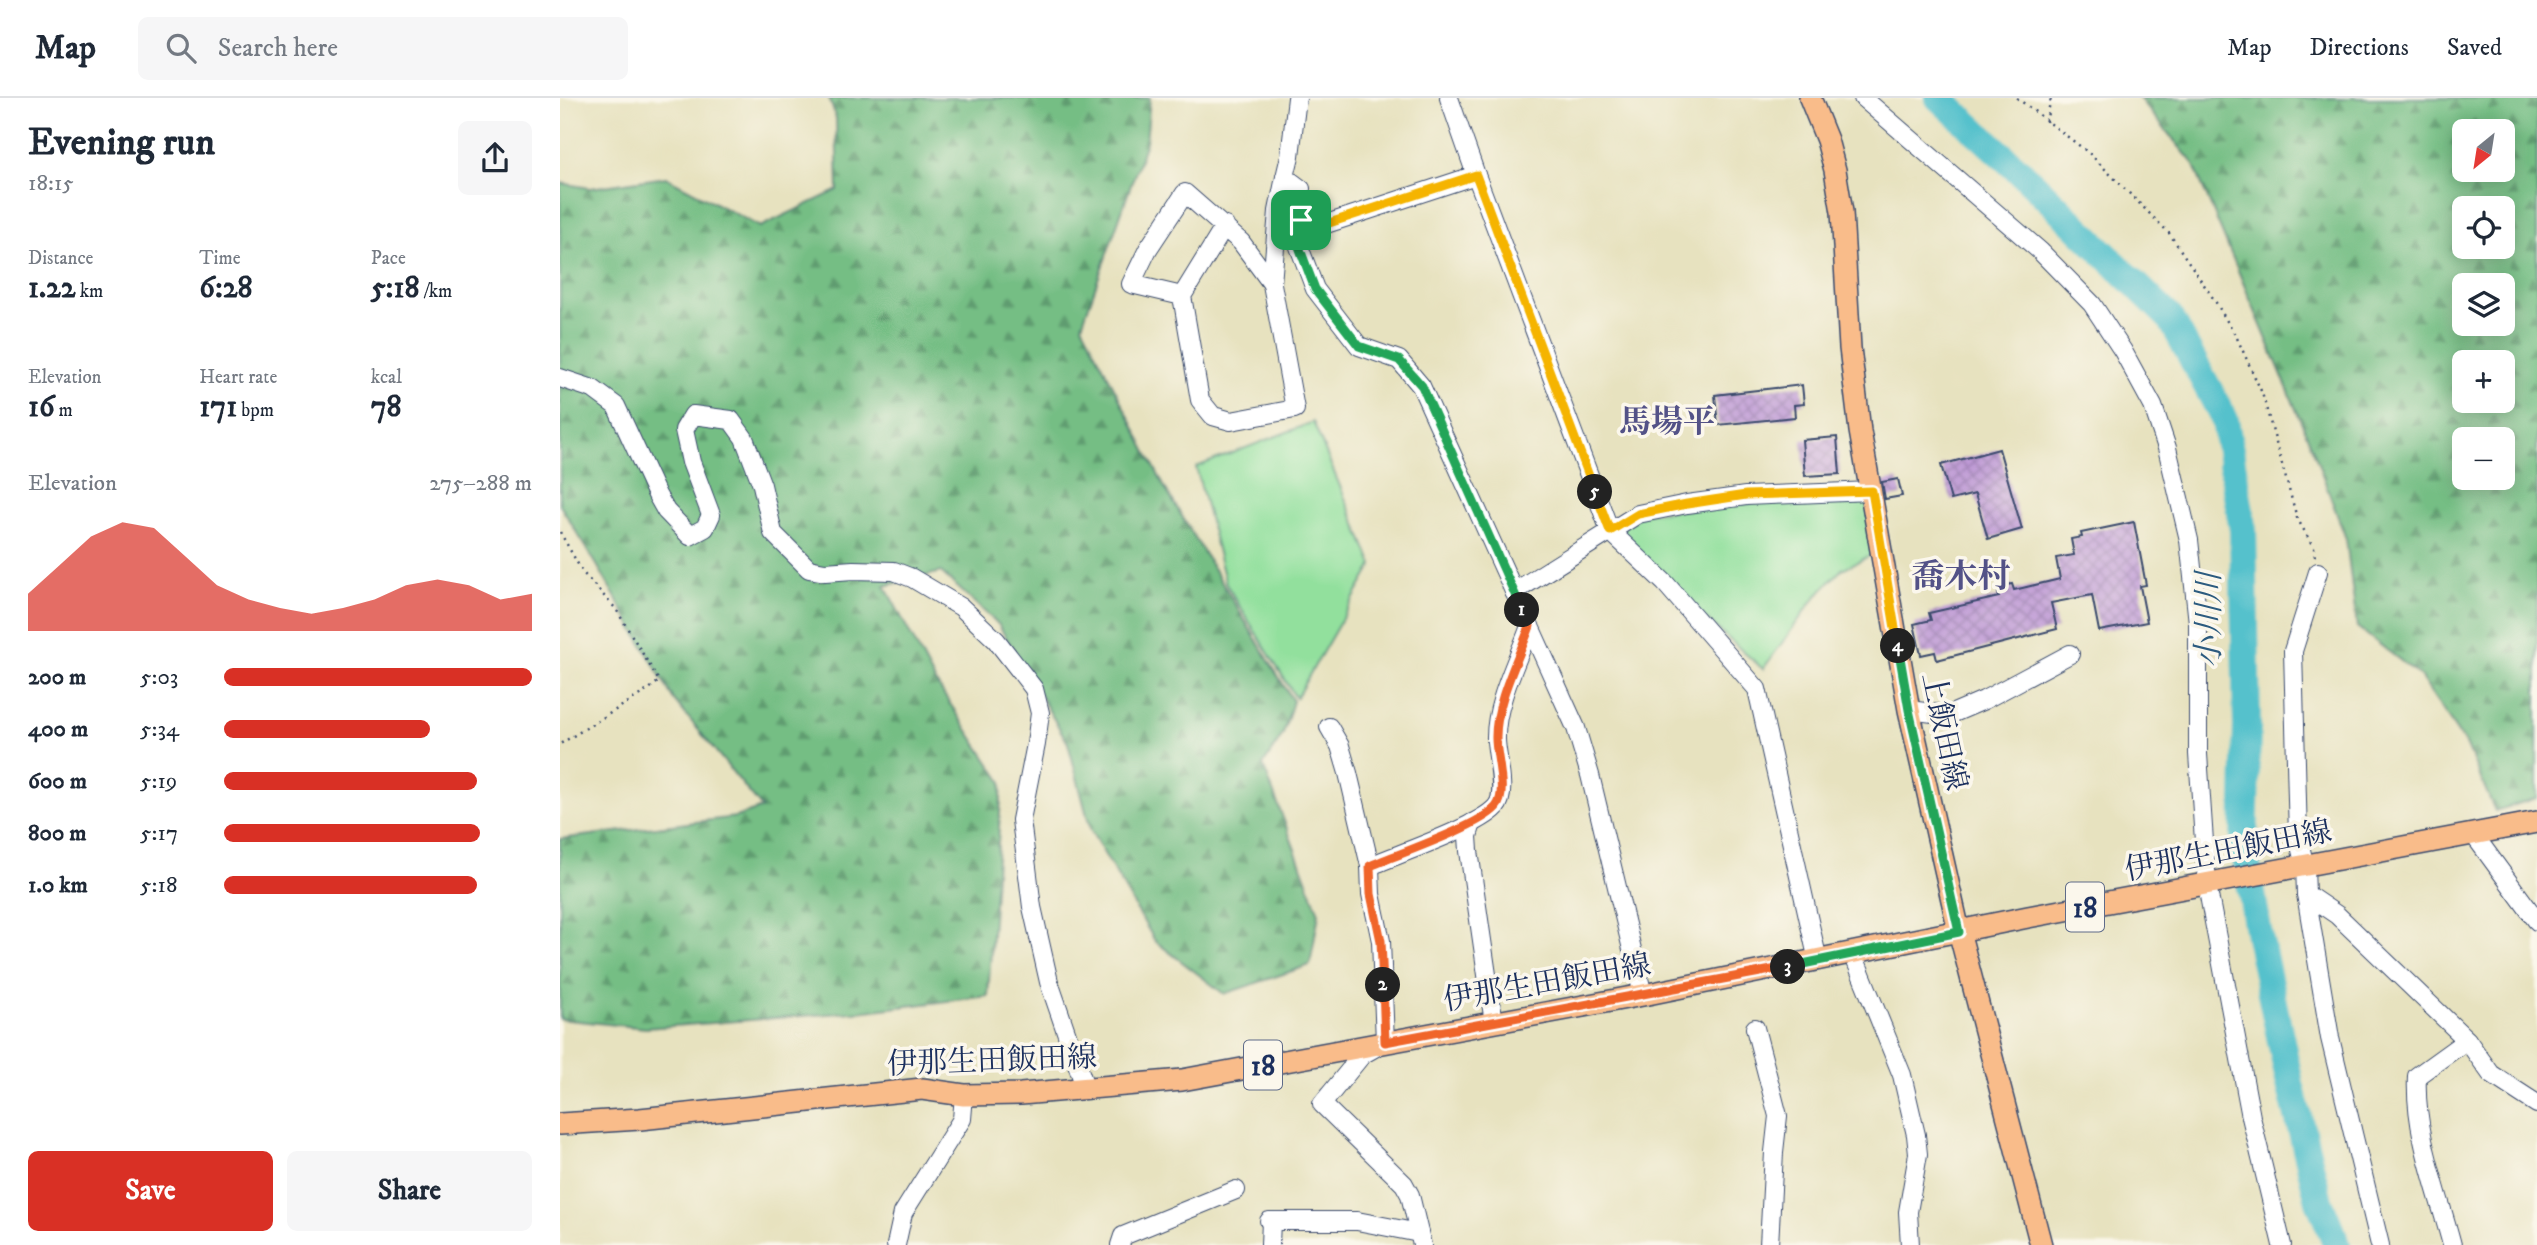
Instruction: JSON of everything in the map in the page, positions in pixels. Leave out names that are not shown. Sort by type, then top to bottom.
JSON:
[{"type":"main road","name":"上飯田線","points":[[1810,98],[1830,150],[1842,212],[1850,348],[1860,431],[1909,710],[1959,932],[2041,1245]]},
{"type":"main road","name":"伊那生田飯田線","points":[[560,1124],[640,1119],[922,1088],[964,1095],[1021,1094],[1182,1080],[1643,995],[2209,885],[2301,863],[2537,822]]},
{"type":"street","points":[[1225,226],[1182,296],[1200,400],[1213,416],[1231,421],[1295,409],[1272,284],[1278,211],[1290,156],[1297,98]]},
{"type":"street","points":[[1450,98],[1476,175],[1610,531],[1665,583],[1757,689],[1818,961]]},
{"type":"street","points":[[1863,98],[2040,251],[2092,304],[2123,351],[2152,405],[2167,448],[2189,540],[2198,623],[2198,754],[2209,885],[2251,1116],[2282,1245]]},
{"type":"street","points":[[1301,220],[1317,227],[1476,175]]},
{"type":"street","points":[[1285,177],[1301,189],[1298,244],[1315,289],[1359,346],[1399,360],[1422,386],[1576,728],[1590,775],[1643,995]]},
{"type":"street","points":[[1182,296],[1131,284],[1148,249],[1185,193],[1241,242],[1272,284]]},
{"type":"street","points":[[560,378],[593,390],[616,406],[657,495],[666,510],[690,536],[705,528],[711,515],[691,463],[684,430],[693,415],[731,420],[744,438],[758,473],[773,533],[809,569],[825,572],[853,569],[894,571],[912,578],[961,607],[1017,664],[1034,689],[1040,713],[1021,820],[1032,906],[1049,982],[1086,1090]]},
{"type":"street","points":[[1514,592],[1638,514],[1746,495],[1872,491]]},
{"type":"street","points":[[2318,572],[2293,651],[2298,837],[2330,1038],[2380,1245]]},
{"type":"street","points":[[1370,866],[1472,823],[1497,806],[1502,794],[1496,741],[1497,719],[1530,626]]},
{"type":"street","points":[[1909,710],[1949,715],[1984,700],[2070,654]]},
{"type":"street","points":[[1270,1245],[1270,1221],[1357,1221],[1420,1239],[1410,1195],[1404,1184],[1322,1104],[1362,1055],[1385,1042],[1381,941],[1371,894],[1370,866],[1348,773],[1340,746],[1329,727]]},
{"type":"street","points":[[1472,823],[1468,836],[1469,851],[1494,1023]]},
{"type":"street","points":[[2474,835],[2537,921]]},
{"type":"street","points":[[2306,894],[2337,915],[2467,1040],[2491,1074],[2537,1104]]},
{"type":"street","points":[[1853,954],[1902,1075],[1916,1135],[1918,1154],[1908,1212],[1910,1245]]},
{"type":"street","points":[[1755,1028],[1778,1116],[1769,1245]]},
{"type":"street","points":[[2452,1245],[2423,1136],[2416,1099],[2417,1076],[2467,1040]]},
{"type":"street","points":[[895,1245],[903,1213],[962,1119],[964,1095]]},
{"type":"street","points":[[1120,1245],[1123,1236],[1236,1190]]},
{"type":"path","points":[[2017,98],[2090,153],[2169,233],[2215,301],[2237,338],[2262,393],[2297,518],[2314,548],[2318,572]]},
{"type":"path","points":[[2046,122],[2051,98]]},
{"type":"path","points":[[560,532],[583,573],[616,609],[659,681],[560,744]]},
{"type":"green space","points":[[829,98],[1150,98],[1146,142],[1082,325],[1165,488],[1293,701],[1283,734],[1263,765],[1319,913],[1310,965],[1224,994],[1155,941],[1091,831],[1068,743],[998,624],[941,572],[885,586],[935,681],[1002,782],[988,996],[866,1011],[646,1028],[560,1019],[560,839],[736,817],[762,808],[674,700],[560,505],[560,183],[590,188],[666,177],[760,227],[838,190],[836,118]]},
{"type":"green space","points":[[2139,98],[2537,98],[2537,798],[2495,811],[2467,746],[2419,675],[2357,627],[2346,539],[2314,452],[2193,163]]},
{"type":"green space","points":[[1313,422],[1373,565],[1296,698],[1226,584],[1196,467]]},
{"type":"green space","points":[[1872,491],[1876,553],[1842,569],[1814,599],[1763,669],[1665,583],[1615,532],[1641,514]]},
{"type":"building","points":[[1802,385],[1804,404],[1794,405],[1795,417],[1718,425],[1715,395]]},
{"type":"building","points":[[1837,437],[1840,474],[1805,476],[1802,440]]},
{"type":"building","points":[[1999,449],[2022,529],[1988,539],[1975,494],[1951,500],[1941,465]]},
{"type":"building","points":[[1898,479],[1902,496],[1885,499],[1882,482]]},
{"type":"building","points":[[2134,522],[2146,585],[2140,586],[2147,622],[2099,631],[2092,595],[2051,603],[2057,629],[1937,660],[1935,652],[1921,655],[1914,624],[1931,620],[1929,613],[1999,597],[1997,587],[2012,584],[2014,590],[2060,579],[2056,558],[2074,555],[2071,539],[2082,537],[2081,533]]},
{"type":"waterway","name":"小川川","points":[[1939,98],[2028,179],[2171,319],[2225,420],[2243,530],[2247,726],[2244,846],[2259,936],[2290,1084],[2319,1201],[2337,1245]]},
{"type":"district","name":"馬場平","points":[[1667,421]]},
{"type":"district","name":"喬木村","points":[[1961,575]]},
{"type":"route","points":[[1476,175],[1610,531],[1638,514],[1687,504],[1746,495],[1872,491],[1909,710],[1959,932],[1643,995],[1385,1042],[1381,941],[1371,894],[1370,866],[1472,823],[1497,806],[1502,794],[1496,741],[1497,719],[1530,626],[1422,386],[1399,360],[1359,346],[1315,289],[1298,244],[1301,220],[1317,227],[1476,175]]}]
